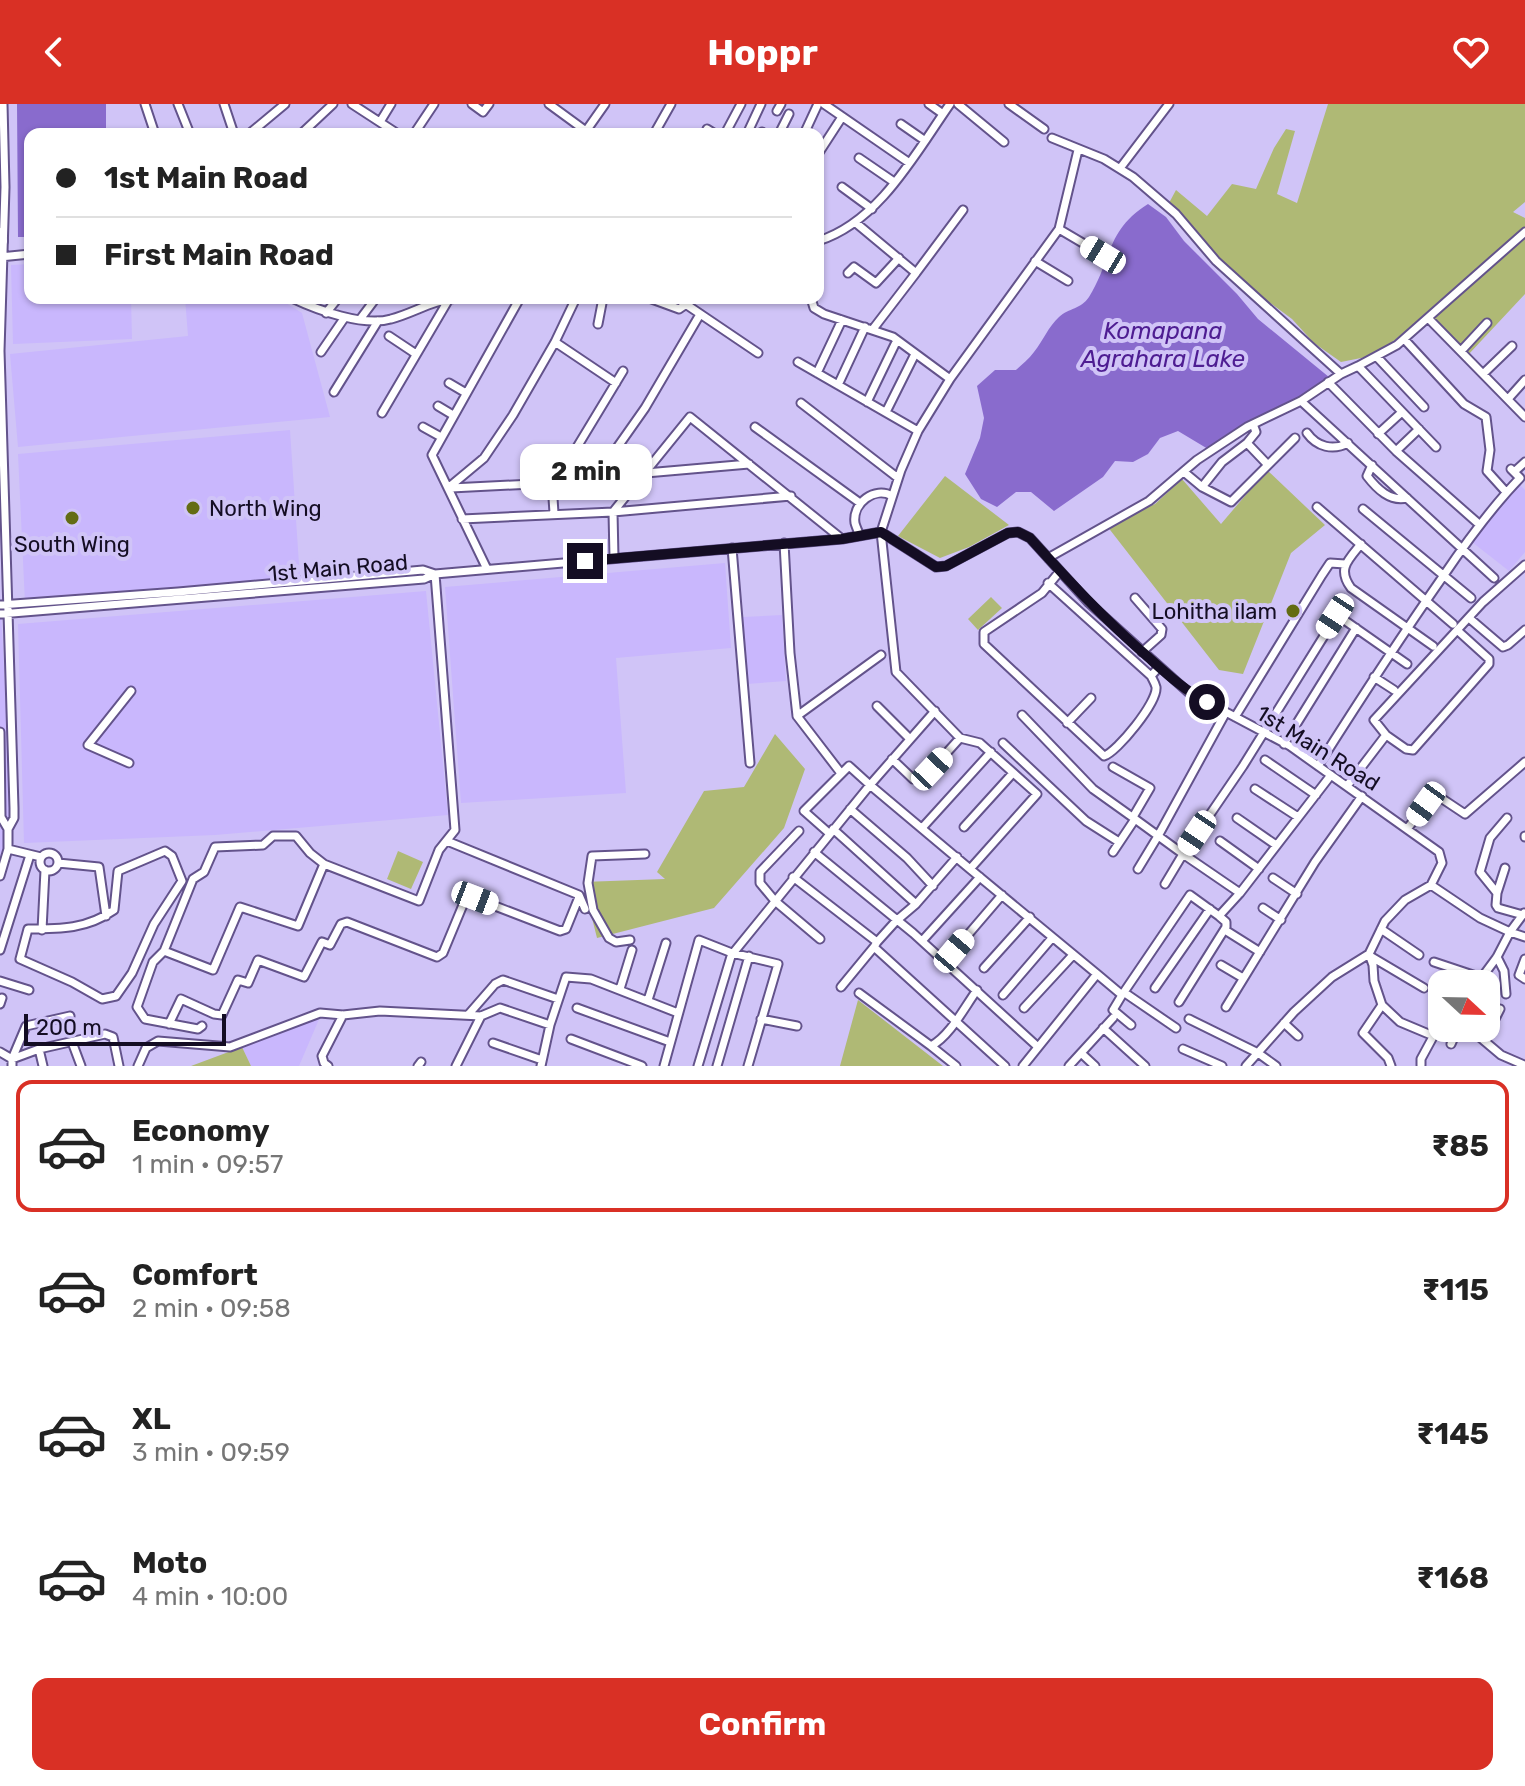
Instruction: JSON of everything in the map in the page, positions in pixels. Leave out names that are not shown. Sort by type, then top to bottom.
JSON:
[{"type":"street","points":[[0,876],[8,849],[8,829],[14,818],[4,610],[0,339],[5,187],[3,104]]},
{"type":"street","points":[[145,104],[153,128]]},
{"type":"street","points":[[178,104],[188,128]]},
{"type":"street","points":[[232,128],[226,107],[234,104]]},
{"type":"street","points":[[256,128],[285,104]]},
{"type":"street","points":[[307,128],[333,104]]},
{"type":"street","points":[[354,104],[389,128]]},
{"type":"street","points":[[380,122],[391,104]]},
{"type":"street","points":[[418,128],[434,104]]},
{"type":"street","points":[[472,104],[483,112],[489,104]]},
{"type":"street","points":[[549,104],[581,128]]},
{"type":"street","points":[[591,128],[605,104]]},
{"type":"street","points":[[657,128],[671,104]]},
{"type":"street","points":[[728,128],[741,104]]},
{"type":"street","points":[[750,128],[761,104]]},
{"type":"street","points":[[929,104],[943,114]]},
{"type":"street","points":[[824,238],[856,223],[872,209],[950,104]]},
{"type":"street","points":[[958,104],[1004,142]]},
{"type":"street","points":[[1009,104],[1044,129]]},
{"type":"street","points":[[1121,167],[1169,104]]},
{"type":"street","points":[[809,128],[826,106],[908,162]]},
{"type":"street","points":[[782,128],[789,114]]},
{"type":"street","points":[[824,145],[842,117]]},
{"type":"street","points":[[901,124],[924,140]]},
{"type":"street","points":[[1052,138],[1121,167],[1176,214],[1236,280],[1341,374]]},
{"type":"street","points":[[970,869],[1037,794],[980,743],[960,738],[896,672],[881,532],[898,478],[918,431],[950,379],[1059,229],[1078,150]]},
{"type":"street","points":[[859,158],[894,182]]},
{"type":"street","points":[[842,187],[872,209]]},
{"type":"street","points":[[838,385],[869,328],[916,273],[963,210]]},
{"type":"street","points":[[856,223],[916,273]]},
{"type":"street","points":[[1059,229],[1103,255]]},
{"type":"street","points":[[1048,558],[1149,501],[1223,443],[1253,424],[1301,401],[1341,374],[1377,357],[1404,339],[1525,232]]},
{"type":"street","points":[[1,257],[24,255]]},
{"type":"street","points":[[848,273],[854,267],[876,283],[899,258]]},
{"type":"street","points":[[1035,261],[1068,281]]},
{"type":"street","points":[[306,304],[326,313],[378,321],[390,320],[422,304]]},
{"type":"street","points":[[326,313],[333,304]]},
{"type":"street","points":[[361,318],[372,304]]},
{"type":"street","points":[[382,413],[446,304]]},
{"type":"street","points":[[487,569],[432,459],[433,451],[517,304]]},
{"type":"street","points":[[448,488],[484,458],[525,396],[573,304]]},
{"type":"street","points":[[598,324],[602,304]]},
{"type":"street","points":[[665,304],[679,309],[687,305],[758,353]]},
{"type":"street","points":[[813,304],[814,308],[842,320],[897,340],[950,379]]},
{"type":"street","points":[[552,494],[588,489],[645,408],[699,316]]},
{"type":"street","points":[[321,352],[345,317]]},
{"type":"street","points":[[1429,319],[1525,417]]},
{"type":"street","points":[[817,373],[842,320]]},
{"type":"street","points":[[334,392],[378,321]]},
{"type":"street","points":[[1461,351],[1487,323]]},
{"type":"street","points":[[389,336],[416,354]]},
{"type":"street","points":[[1404,339],[1464,404],[1486,417],[1490,450],[1487,471],[1506,492]]},
{"type":"street","points":[[867,402],[897,340]]},
{"type":"street","points":[[555,342],[616,383]]},
{"type":"street","points":[[1483,374],[1512,346]]},
{"type":"street","points":[[886,412],[915,354]]},
{"type":"street","points":[[1377,357],[1424,407]]},
{"type":"street","points":[[798,362],[918,431]]},
{"type":"street","points":[[1358,366],[1436,447]]},
{"type":"street","points":[[554,513],[552,483],[623,371]]},
{"type":"street","points":[[1508,399],[1525,380]]},
{"type":"street","points":[[1328,382],[1396,451],[1480,525]]},
{"type":"street","points":[[449,383],[466,393]]},
{"type":"street","points":[[1301,401],[1494,578]]},
{"type":"street","points":[[801,403],[898,478]]},
{"type":"street","points":[[438,406],[453,415]]},
{"type":"street","points":[[1378,434],[1402,412]]},
{"type":"street","points":[[614,558],[613,512],[690,417],[842,539]]},
{"type":"street","points":[[1202,487],[1222,462],[1256,432],[1253,424]]},
{"type":"street","points":[[423,427],[441,437]]},
{"type":"street","points":[[755,427],[860,503]]},
{"type":"street","points":[[1396,451],[1419,429]]},
{"type":"street","points":[[1307,433],[1324,447],[1338,448],[1348,443]]},
{"type":"street","points":[[1184,472],[1202,487],[1231,502],[1295,438]]},
{"type":"street","points":[[1223,443],[1233,454]]},
{"type":"street","points":[[1247,443],[1268,465]]},
{"type":"street","points":[[1318,766],[1407,627],[1461,549],[1518,476],[1525,462]]},
{"type":"street","points":[[646,473],[749,464]]},
{"type":"street","points":[[1372,465],[1367,476],[1379,489],[1392,498],[1407,498]]},
{"type":"street","points":[[448,488],[552,483]]},
{"type":"street","points":[[860,536],[855,521],[860,503],[876,493],[886,492],[892,496]]},
{"type":"street","points":[[462,519],[613,512],[791,496]]},
{"type":"street","points":[[1317,507],[1426,600],[1455,627],[1489,659],[1489,664],[1413,750],[1406,749],[1386,735],[1374,720],[1455,627],[1469,618],[1525,565]]},
{"type":"street","points":[[1363,509],[1471,598]]},
{"type":"street","name":"1st Main Road","points":[[4,610],[424,579],[435,574],[842,539],[881,532],[936,567],[946,566],[1008,533],[1018,532],[1030,538],[1089,603],[1188,692],[1284,744],[1439,852],[1442,863],[1431,885]]},
{"type":"street","points":[[784,543],[797,716],[840,772]]},
{"type":"street","points":[[1361,544],[1342,572],[1351,588],[1433,646]]},
{"type":"street","points":[[732,548],[750,763]]},
{"type":"street","points":[[1235,717],[1330,563],[1345,564]]},
{"type":"street","points":[[1048,583],[1151,676],[1156,687],[1154,699],[1125,739],[1108,756],[1099,754],[984,644],[982,638],[984,632],[1042,593],[1048,583],[1060,571]]},
{"type":"street","points":[[202,1026],[198,1029],[145,1019],[137,1007],[153,962],[164,951],[193,879],[204,872],[215,847],[263,845],[273,836],[296,836],[324,864],[419,901],[439,850],[454,833],[455,822],[435,574]]},
{"type":"street","points":[[1135,598],[1162,632],[1142,652]]},
{"type":"street","points":[[1165,884],[1236,777],[1335,616],[1340,616],[1407,664]]},
{"type":"street","points":[[1469,618],[1505,647],[1525,630]]},
{"type":"street","points":[[1284,744],[1356,628]]},
{"type":"street","points":[[797,716],[881,655]]},
{"type":"street","points":[[1151,676],[1159,667]]},
{"type":"street","points":[[1374,677],[1394,690]]},
{"type":"street","points":[[129,763],[88,745],[131,691]]},
{"type":"street","points":[[1067,723],[1091,698]]},
{"type":"street","points":[[877,706],[910,739]]},
{"type":"street","points":[[698,1066],[733,952],[935,711]]},
{"type":"street","points":[[1138,869],[1226,712]]},
{"type":"street","points":[[1022,715],[1093,789],[1240,893]]},
{"type":"street","points":[[0,732],[1,817],[8,829]]},
{"type":"street","points":[[1347,786],[1386,735]]},
{"type":"street","points":[[932,769],[960,738]]},
{"type":"street","points":[[1003,743],[1086,821],[1119,842]]},
{"type":"street","points":[[922,828],[991,752]]},
{"type":"street","points":[[892,759],[913,779]]},
{"type":"street","points":[[1265,760],[1316,795]]},
{"type":"street","points":[[1407,829],[1433,796],[1438,796],[1465,814],[1525,762]]},
{"type":"street","points":[[916,904],[832,831],[804,811],[849,766],[1073,955],[1176,1028]]},
{"type":"street","points":[[1113,767],[1150,788],[1113,852]]},
{"type":"street","points":[[964,827],[1013,773]]},
{"type":"street","points":[[1219,916],[1331,775]]},
{"type":"street","points":[[1255,789],[1298,817]]},
{"type":"street","points":[[1226,1007],[1315,862],[1362,796]]},
{"type":"street","points":[[850,809],[907,858],[933,886]]},
{"type":"street","points":[[1237,818],[1276,845]]},
{"type":"street","points":[[1497,893],[1480,872],[1490,838],[1507,818]]},
{"type":"street","points":[[799,831],[760,872],[760,883],[775,901],[820,939]]},
{"type":"street","points":[[447,841],[579,895],[609,938],[616,942],[630,940]]},
{"type":"street","points":[[1220,841],[1259,869]]},
{"type":"street","points":[[8,849],[41,857],[52,853],[57,856],[58,863],[54,869],[45,870]]},
{"type":"street","points":[[161,852],[169,853],[182,881],[154,924],[132,973],[116,996],[102,999],[72,982],[22,962],[20,956],[27,930],[42,930],[95,923],[114,910],[118,871],[161,852]]},
{"type":"street","points":[[814,852],[922,941],[1038,1047]]},
{"type":"street","points":[[589,909],[588,883],[592,856],[645,854]]},
{"type":"street","points":[[0,950],[30,855]]},
{"type":"street","points":[[41,857],[40,863],[45,870],[42,930]]},
{"type":"street","points":[[841,987],[896,921],[916,904],[957,857]]},
{"type":"street","points":[[58,863],[99,867],[106,916]]},
{"type":"street","points":[[164,951],[213,970],[240,907],[298,926],[324,864]]},
{"type":"street","points":[[1487,970],[1524,913],[1496,905],[1505,868]]},
{"type":"street","points":[[793,877],[876,945],[1005,1066]]},
{"type":"street","points":[[922,941],[980,877]]},
{"type":"street","points":[[1273,878],[1297,894]]},
{"type":"street","points":[[1428,1033],[1400,1022],[1382,1005],[1374,981],[1370,955],[1385,921],[1405,900],[1431,885],[1480,918],[1525,937]]},
{"type":"street","points":[[1131,1025],[1113,1010],[1186,892],[1227,924],[1179,1002]]},
{"type":"street","points":[[954,951],[1002,895]]},
{"type":"street","points":[[169,1024],[181,999],[222,1015],[238,980],[248,983],[258,960],[304,977],[322,942],[330,945],[341,924],[347,922],[437,957],[443,953],[469,896],[560,931],[566,929],[579,897]]},
{"type":"street","points":[[1263,908],[1281,920]]},
{"type":"street","points":[[574,912],[589,909]]},
{"type":"street","points":[[1155,988],[1210,909]]},
{"type":"street","points":[[984,968],[1030,917]]},
{"type":"street","points":[[1381,929],[1419,955]]},
{"type":"street","points":[[1225,930],[1260,952]]},
{"type":"street","points":[[1003,995],[1052,938]]},
{"type":"street","points":[[664,1066],[699,940],[778,964],[748,1066]]},
{"type":"street","points":[[648,1000],[666,943]]},
{"type":"street","points":[[620,989],[632,950]]},
{"type":"street","points":[[1024,1008],[1073,955]]},
{"type":"street","points":[[1370,955],[1424,988]]},
{"type":"street","points":[[1246,1066],[1284,1023],[1332,977],[1370,955]]},
{"type":"street","points":[[717,1066],[749,956]]},
{"type":"street","points":[[1497,957],[1507,985],[1506,994]]},
{"type":"street","points":[[1525,959],[1519,975],[1525,979]]},
{"type":"street","points":[[1434,962],[1453,970]]},
{"type":"street","points":[[1221,965],[1243,978]]},
{"type":"street","points":[[1501,967],[1510,971]]},
{"type":"street","points":[[1023,1066],[1097,974]]},
{"type":"street","points":[[493,1043],[541,1063],[566,977],[591,979],[678,1013]]},
{"type":"street","points":[[468,1015],[495,984],[503,980],[558,999]]},
{"type":"street","points":[[0,981],[29,990]]},
{"type":"street","points":[[931,1046],[936,1044],[977,990]]},
{"type":"street","points":[[859,993],[956,1066]]},
{"type":"street","points":[[1382,1005],[1363,1033],[1388,1058],[1391,1066]]},
{"type":"street","points":[[138,1066],[146,1048],[158,1041],[230,1047],[320,1013],[343,1015],[380,1011],[481,1016],[500,1008],[550,1025]]},
{"type":"street","points":[[577,1008],[670,1042]]},
{"type":"street","points":[[328,1066],[322,1056],[343,1015]]},
{"type":"street","points":[[12,1062],[31,1016]]},
{"type":"street","points":[[26,1026],[70,1016]]},
{"type":"street","points":[[456,1066],[481,1016]]},
{"type":"street","points":[[1069,1066],[1113,1018]]},
{"type":"street","points":[[761,1019],[797,1026]]},
{"type":"street","points":[[1189,1019],[1258,1053],[1276,1066]]},
{"type":"street","points":[[1284,1023],[1298,1036]]},
{"type":"street","points":[[1103,1028],[1145,1066]]},
{"type":"street","points":[[12,1062],[39,1049],[110,1035],[119,1066]]},
{"type":"street","points":[[571,1039],[642,1066]]},
{"type":"street","points":[[72,1042],[81,1066]]},
{"type":"street","points":[[1421,1065],[1430,1042]]},
{"type":"street","points":[[1486,1042],[1501,1055],[1524,1065]]},
{"type":"street","points":[[39,1049],[43,1066]]},
{"type":"street","points":[[1183,1049],[1222,1066]]},
{"type":"street","points":[[0,1052],[12,1062]]},
{"type":"street","points":[[1081,1053],[1095,1066]]},
{"type":"shaded area","points":[[24,264],[24,304],[131,304],[132,339],[13,344],[11,265]]},
{"type":"shaded area","points":[[185,304],[288,304],[302,313],[330,417],[18,447],[10,354],[188,336]]},
{"type":"shaded area","points":[[290,430],[300,579],[25,603],[18,454]]},
{"type":"shaded area","points":[[1520,485],[1525,490],[1525,552],[1509,571],[1472,542]]},
{"type":"shaded area","points":[[725,563],[731,648],[616,658],[626,793],[461,803],[445,587]]},
{"type":"shaded area","points":[[426,591],[448,815],[215,835],[24,843],[18,624]]},
{"type":"shaded area","points":[[0,593],[13,839],[0,868]]},
{"type":"shaded area","points":[[782,615],[786,681],[747,684],[743,617]]},
{"type":"shaded area","points":[[320,1017],[299,1066],[251,1066],[242,1047]]},
{"type":"green space","points":[[1328,104],[1525,104],[1525,202],[1513,212],[1525,218],[1525,294],[1468,355],[1428,313],[1376,355],[1341,362],[1314,343],[1292,319],[1262,297],[1212,251],[1169,203],[1176,190],[1207,216],[1232,184],[1256,189],[1286,129],[1295,131],[1277,194],[1297,203]]},
{"type":"green space","points":[[1267,470],[1325,525],[1291,553],[1243,674],[1219,670],[1107,526],[1155,504],[1182,479],[1221,524]]},
{"type":"green space","points":[[945,476],[1009,525],[969,547],[940,558],[898,536]]},
{"type":"green space","points":[[991,597],[1002,608],[978,630],[968,619]]},
{"type":"green space","points":[[775,734],[805,769],[784,828],[714,908],[597,938],[583,882],[665,879],[657,872],[704,791],[744,787]]},
{"type":"green space","points":[[398,851],[423,862],[411,889],[387,879]]},
{"type":"green space","points":[[858,1000],[943,1066],[840,1066]]},
{"type":"green space","points":[[242,1047],[251,1066],[191,1066]]},
{"type":"water","points":[[17,104],[106,104],[106,128],[24,128],[24,237],[18,237]]},
{"type":"water","name":"Komapana Agrahara Lake","points":[[1148,204],[1166,217],[1184,241],[1258,319],[1335,382],[1213,452],[1178,431],[1160,438],[1148,454],[1133,462],[1115,461],[1103,477],[1054,511],[1031,492],[1016,492],[997,507],[981,499],[965,474],[980,438],[984,418],[977,386],[995,370],[1016,370],[1032,355],[1059,317],[1086,301],[1124,224]]},
{"type":"place","name":"North Wing","points":[[193,508]]},
{"type":"place","name":"South Wing","points":[[72,518]]},
{"type":"place","name":"Lohitha ilam","points":[[1293,611]]},
{"type":"route","points":[[585,561],[842,539],[881,532],[936,567],[946,566],[1008,533],[1018,532],[1030,538],[1089,603],[1142,652],[1188,692],[1207,702]]}]
